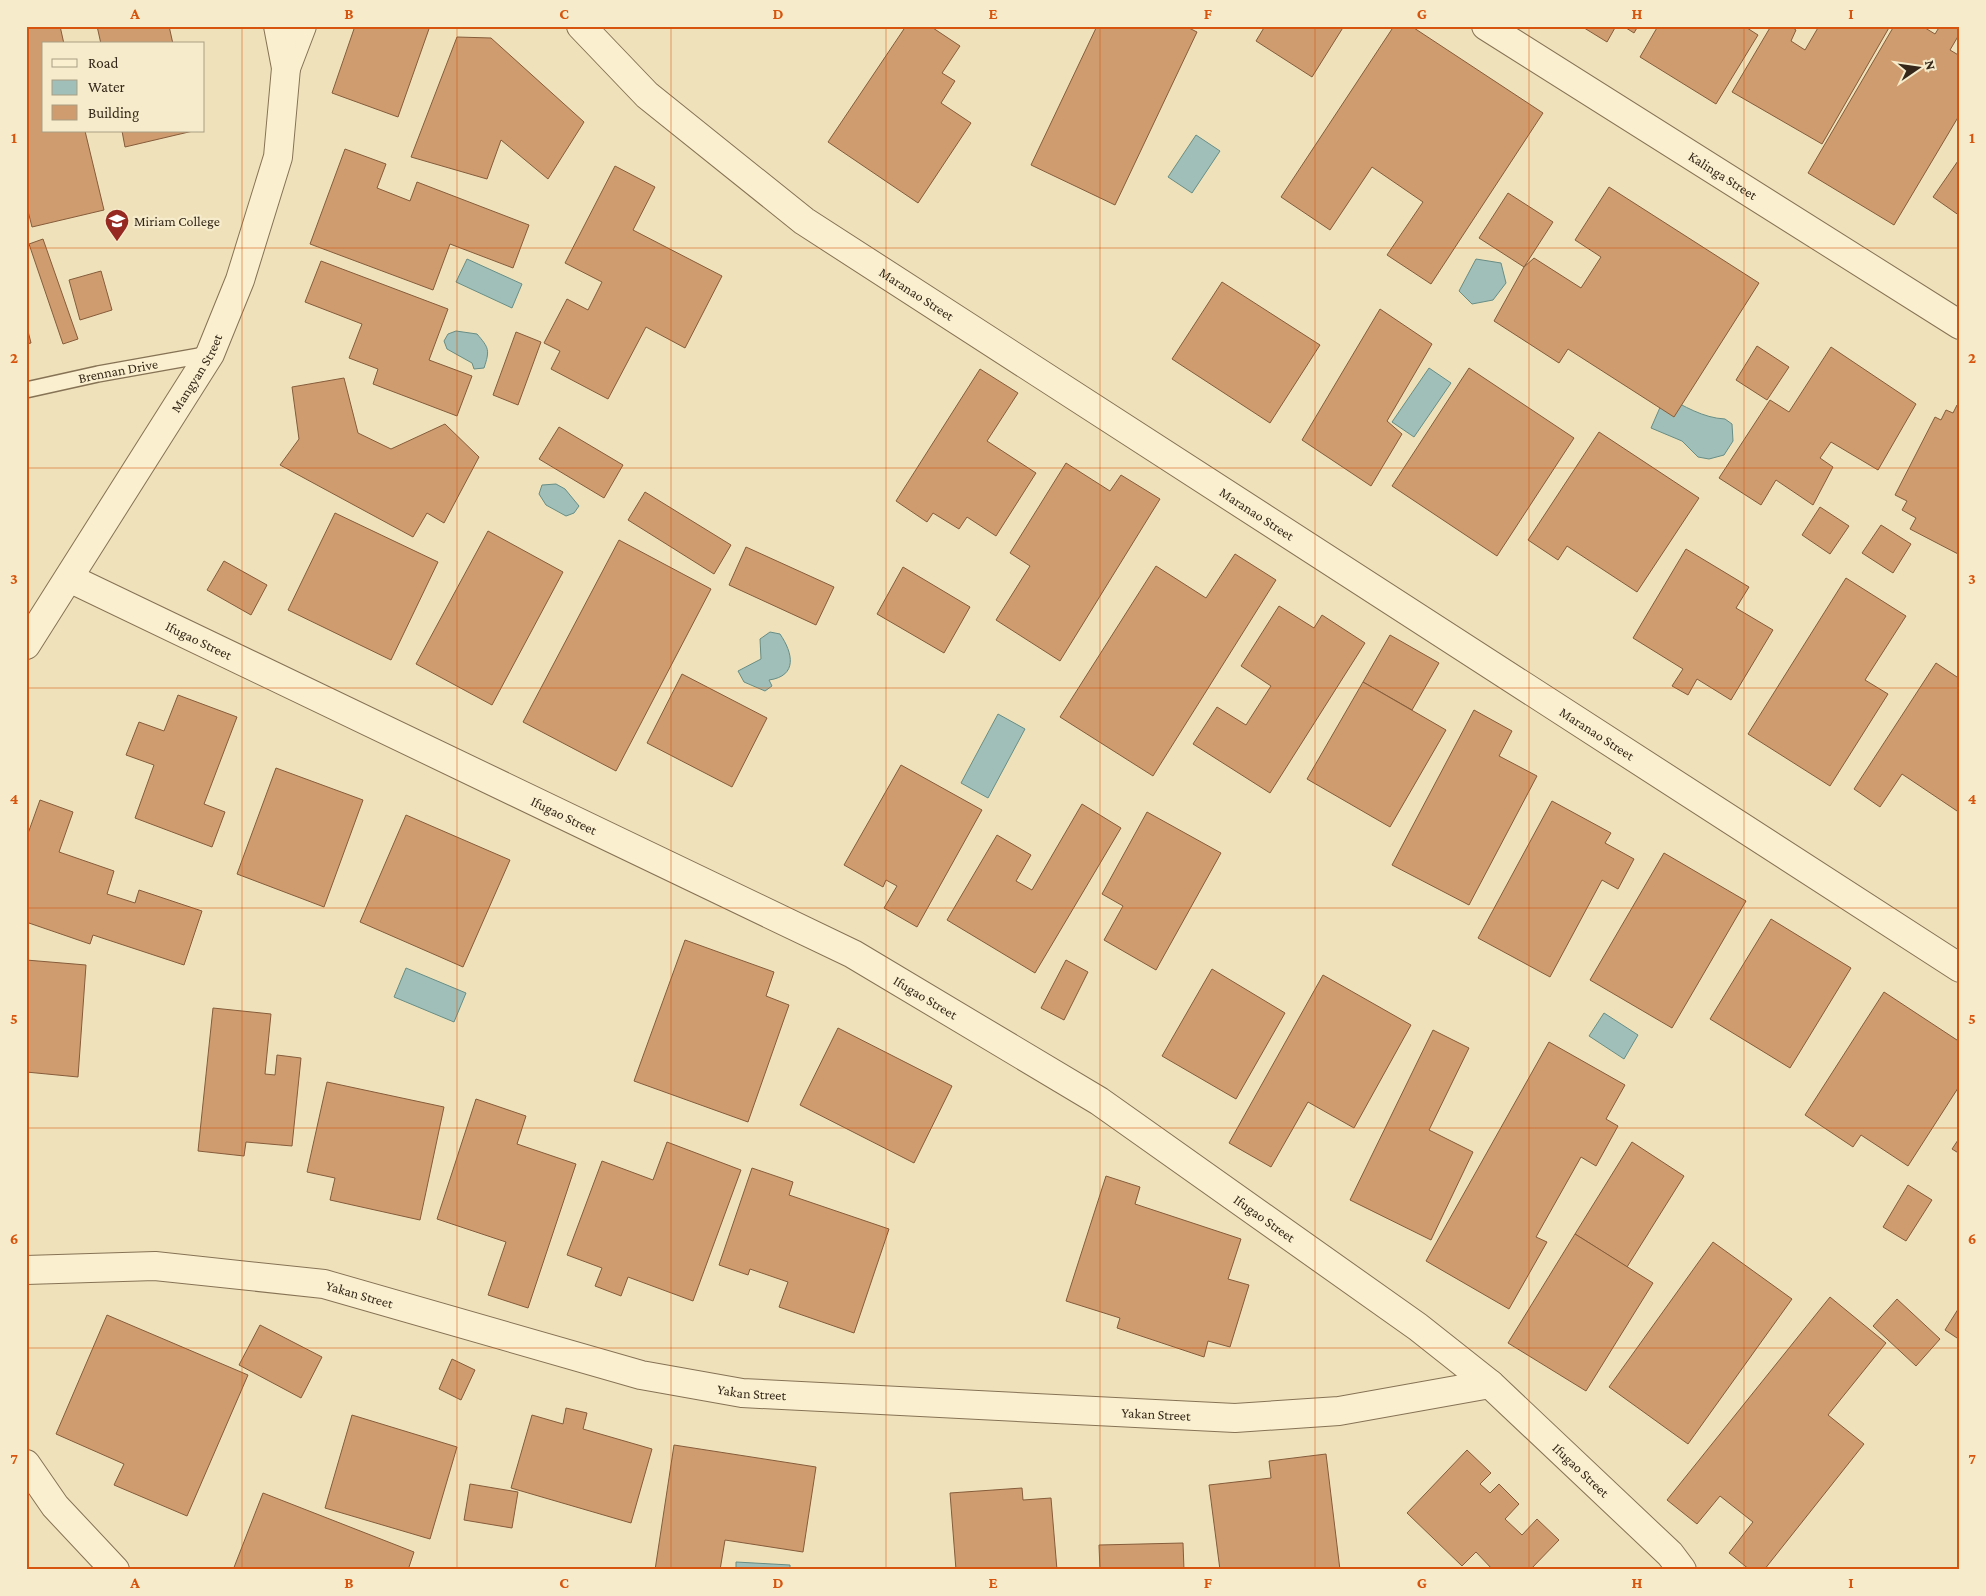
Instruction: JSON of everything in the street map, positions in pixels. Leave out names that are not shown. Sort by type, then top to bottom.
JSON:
[{"type":"street","name":"Mangyan Street","points":[[278,26],[286,68]]},
{"type":"street","name":"Mangyan Street","points":[[26,645],[210,354],[240,280],[278,157],[286,68],[302,26]]},
{"type":"street","name":"Maranao Street","points":[[581,26],[647,96],[804,221],[1960,968]]},
{"type":"street","name":"Kalinga Street","points":[[1486,26],[1960,324]]},
{"type":"street","name":"Ifugao Street","points":[[69,578],[853,954],[1099,1101],[1418,1327],[1490,1384],[1670,1554],[1682,1570]]},
{"type":"street","name":"Yakan Street","points":[[26,1270],[156,1266],[324,1284],[641,1375],[742,1393],[1235,1418],[1339,1411],[1490,1384]]},
{"type":"street","points":[[26,1464],[55,1506],[106,1568]]},
{"type":"lane","name":"Brennan Drive","points":[[26,390],[98,374],[210,354]]},
{"type":"water","points":[[1196,135],[1220,151],[1192,193],[1168,177]]},
{"type":"water","points":[[467,259],[522,284],[512,308],[456,282]]},
{"type":"water","points":[[1476,259],[1501,263],[1506,283],[1493,300],[1472,304],[1459,291]]},
{"type":"water","points":[[456,331],[477,334],[484,343],[488,353],[484,368],[474,369],[472,363],[447,349],[444,341],[448,334]]},
{"type":"water","points":[[1429,368],[1451,383],[1414,437],[1392,422]]},
{"type":"water","points":[[1665,396],[1694,411],[1725,419],[1732,424],[1733,441],[1724,455],[1709,459],[1698,457],[1682,441],[1651,428]]},
{"type":"water","points":[[556,484],[565,489],[579,506],[574,513],[566,516],[546,505],[539,494],[542,485]]},
{"type":"water","points":[[770,632],[780,634],[788,649],[790,663],[789,669],[785,674],[769,680],[772,686],[765,691],[744,682],[738,671],[761,659],[760,639]]},
{"type":"water","points":[[998,714],[1025,729],[988,798],[961,783]]},
{"type":"water","points":[[406,968],[466,993],[454,1022],[394,997]]},
{"type":"water","points":[[1604,1013],[1638,1035],[1624,1059],[1589,1036]]},
{"type":"water","points":[[736,1562],[790,1565],[790,1570],[736,1570]]},
{"type":"building","points":[[26,26],[60,26],[64,42],[42,42],[42,132],[85,132],[104,210],[32,227],[26,203]]},
{"type":"building","points":[[97,26],[169,26],[173,42],[101,42]]},
{"type":"building","points":[[355,26],[430,26],[398,117],[332,93]]},
{"type":"building","points":[[906,26],[930,26],[960,46],[942,73],[955,81],[941,103],[971,123],[918,203],[828,142]]},
{"type":"building","points":[[1097,26],[1185,26],[1197,32],[1115,205],[1031,165]]},
{"type":"building","points":[[1265,26],[1344,26],[1312,77],[1256,41]]},
{"type":"building","points":[[1394,26],[1411,26],[1543,113],[1431,284],[1387,255],[1423,202],[1372,167],[1330,230],[1281,197]]},
{"type":"building","points":[[1581,26],[1616,26],[1607,42]]},
{"type":"building","points":[[1623,26],[1638,26],[1634,33]]},
{"type":"building","points":[[1658,26],[1744,26],[1758,35],[1716,104],[1640,57]]},
{"type":"building","points":[[1771,26],[1790,26],[1796,30],[1791,41],[1805,50],[1819,26],[1890,26],[1822,144],[1732,92]]},
{"type":"building","points":[[1894,26],[1922,26],[1935,34],[1940,26],[1960,26],[1960,33],[1950,50],[1960,56],[1960,114],[1894,225],[1808,173]]},
{"type":"building","points":[[457,37],[491,38],[584,122],[548,179],[501,140],[487,179],[411,157]]},
{"type":"building","points":[[122,132],[189,132],[125,147]]},
{"type":"building","points":[[345,149],[386,164],[377,188],[410,201],[417,182],[529,225],[513,268],[450,244],[433,290],[310,244]]},
{"type":"building","points":[[1960,158],[1960,216],[1933,197]]},
{"type":"building","points":[[615,166],[655,187],[633,230],[722,276],[685,348],[646,327],[608,399],[551,369],[560,351],[544,343],[567,299],[588,310],[602,282],[565,263]]},
{"type":"building","points":[[1609,187],[1759,283],[1674,417],[1568,349],[1559,363],[1494,321],[1524,267],[1534,258],[1581,288],[1601,257],[1575,240]]},
{"type":"building","points":[[1508,193],[1553,222],[1524,267],[1479,238]]},
{"type":"building","points":[[43,239],[78,339],[63,344],[29,244]]},
{"type":"building","points":[[321,261],[448,309],[429,360],[472,376],[457,416],[373,384],[378,369],[349,358],[362,324],[305,302]]},
{"type":"building","points":[[101,271],[112,310],[80,320],[69,280]]},
{"type":"building","points":[[1222,282],[1320,345],[1270,423],[1172,359]]},
{"type":"building","points":[[1380,309],[1432,344],[1387,421],[1402,434],[1371,486],[1302,440]]},
{"type":"building","points":[[26,323],[31,343],[26,344]]},
{"type":"building","points":[[516,332],[541,342],[518,405],[493,395]]},
{"type":"building","points":[[1757,346],[1789,367],[1767,400],[1736,380]]},
{"type":"building","points":[[1831,347],[1916,404],[1878,470],[1831,442],[1820,458],[1833,467],[1813,505],[1776,480],[1761,505],[1719,478],[1770,400],[1789,412]]},
{"type":"building","points":[[1469,368],[1574,438],[1497,556],[1392,486]]},
{"type":"building","points":[[980,369],[1018,393],[987,441],[1036,473],[996,536],[967,517],[959,529],[933,513],[927,522],[896,501]]},
{"type":"building","points":[[344,378],[358,433],[391,449],[445,424],[479,457],[444,523],[427,513],[413,537],[280,465],[299,439],[292,387]]},
{"type":"building","points":[[1957,405],[1960,407],[1960,555],[1910,529],[1916,518],[1902,510],[1907,501],[1895,495],[1935,417],[1941,420],[1946,410],[1953,413]]},
{"type":"building","points":[[559,427],[623,465],[604,498],[539,459]]},
{"type":"building","points":[[1599,432],[1699,498],[1637,592],[1567,546],[1558,560],[1528,540]]},
{"type":"building","points":[[1066,463],[1110,491],[1121,475],[1160,499],[1060,661],[996,620],[1030,566],[1010,553]]},
{"type":"building","points":[[645,492],[731,545],[714,574],[628,520]]},
{"type":"building","points":[[1820,507],[1849,526],[1830,554],[1802,535]]},
{"type":"building","points":[[335,513],[438,562],[391,660],[288,610]]},
{"type":"building","points":[[1881,525],[1911,544],[1893,573],[1862,553]]},
{"type":"building","points":[[488,531],[563,572],[492,705],[416,664]]},
{"type":"building","points":[[619,540],[711,589],[616,771],[523,722]]},
{"type":"building","points":[[746,547],[834,587],[816,625],[729,585]]},
{"type":"building","points":[[1686,549],[1749,587],[1736,608],[1773,630],[1731,700],[1697,679],[1688,695],[1672,686],[1683,669],[1633,638]]},
{"type":"building","points":[[1235,554],[1276,580],[1153,776],[1060,717],[1156,566],[1206,598]]},
{"type":"building","points":[[224,561],[267,585],[251,615],[207,590]]},
{"type":"building","points":[[903,567],[970,607],[944,653],[877,614]]},
{"type":"building","points":[[1846,578],[1906,616],[1865,680],[1888,694],[1830,786],[1748,734]]},
{"type":"building","points":[[1279,606],[1314,628],[1322,615],[1365,643],[1270,793],[1193,744],[1217,707],[1246,725],[1271,686],[1241,666]]},
{"type":"building","points":[[1390,635],[1439,663],[1412,710],[1363,682]]},
{"type":"building","points":[[1936,663],[1960,679],[1960,813],[1902,774],[1880,807],[1854,789]]},
{"type":"building","points":[[682,674],[767,718],[732,787],[647,743]]},
{"type":"building","points":[[1363,682],[1446,730],[1390,827],[1307,779]]},
{"type":"building","points":[[178,695],[237,717],[204,804],[225,812],[212,847],[135,818],[154,765],[126,755],[139,722],[164,731]]},
{"type":"building","points":[[1474,710],[1512,731],[1499,756],[1537,776],[1469,905],[1392,865]]},
{"type":"building","points":[[901,765],[982,810],[917,927],[884,908],[897,886],[886,880],[883,887],[844,865]]},
{"type":"building","points":[[276,768],[363,800],[324,907],[237,874]]},
{"type":"building","points":[[40,800],[73,812],[59,852],[114,871],[107,894],[135,903],[139,890],[202,911],[184,965],[93,935],[90,944],[26,922],[26,839]]},
{"type":"building","points":[[1552,801],[1611,833],[1605,843],[1634,859],[1618,889],[1602,880],[1550,977],[1478,938]]},
{"type":"building","points":[[1082,804],[1121,828],[1035,973],[947,920],[997,835],[1031,855],[1016,881],[1032,890]]},
{"type":"building","points":[[1147,812],[1221,853],[1156,970],[1104,940],[1123,906],[1102,894]]},
{"type":"building","points":[[406,815],[510,860],[463,967],[360,922]]},
{"type":"building","points":[[1664,853],[1746,901],[1672,1028],[1590,980]]},
{"type":"building","points":[[1771,919],[1851,968],[1790,1068],[1710,1019]]},
{"type":"building","points":[[685,940],[774,972],[766,996],[789,1005],[748,1122],[634,1081]]},
{"type":"building","points":[[26,960],[86,965],[78,1077],[26,1072]]},
{"type":"building","points":[[1066,960],[1088,972],[1064,1020],[1041,1008]]},
{"type":"building","points":[[1212,969],[1285,1013],[1236,1099],[1162,1056]]},
{"type":"building","points":[[1323,975],[1411,1025],[1354,1128],[1308,1102],[1271,1167],[1229,1143]]},
{"type":"building","points":[[1884,992],[1960,1042],[1960,1085],[1908,1166],[1861,1135],[1853,1147],[1805,1115]]},
{"type":"building","points":[[213,1008],[271,1014],[265,1074],[275,1075],[277,1055],[301,1058],[292,1146],[246,1142],[244,1156],[198,1151]]},
{"type":"building","points":[[838,1028],[952,1086],[914,1163],[800,1105]]},
{"type":"building","points":[[1433,1030],[1469,1048],[1429,1130],[1473,1152],[1431,1240],[1350,1200]]},
{"type":"building","points":[[1549,1042],[1625,1085],[1606,1119],[1618,1126],[1596,1166],[1581,1157],[1536,1237],[1547,1242],[1509,1309],[1426,1261]]},
{"type":"building","points":[[327,1082],[444,1107],[420,1220],[330,1200],[335,1178],[307,1172]]},
{"type":"building","points":[[476,1099],[526,1116],[517,1144],[576,1164],[528,1308],[488,1295],[506,1242],[437,1219]]},
{"type":"building","points":[[1960,1137],[1960,1154],[1952,1149]]},
{"type":"building","points":[[667,1142],[741,1170],[693,1301],[628,1277],[621,1296],[595,1286],[602,1268],[567,1255],[602,1161],[653,1180]]},
{"type":"building","points":[[1632,1142],[1684,1176],[1627,1267],[1575,1234]]},
{"type":"building","points":[[752,1168],[793,1182],[789,1195],[889,1229],[854,1333],[779,1307],[788,1282],[750,1269],[748,1275],[719,1265]]},
{"type":"building","points":[[1106,1176],[1140,1187],[1135,1204],[1241,1239],[1228,1279],[1249,1285],[1230,1347],[1208,1341],[1204,1357],[1117,1328],[1120,1318],[1066,1301]]},
{"type":"building","points":[[1908,1185],[1932,1200],[1906,1241],[1883,1227]]},
{"type":"building","points":[[1575,1234],[1653,1283],[1586,1391],[1508,1343]]},
{"type":"building","points":[[1713,1242],[1792,1299],[1688,1444],[1609,1387]]},
{"type":"building","points":[[1830,1297],[1886,1343],[1828,1415],[1864,1444],[1764,1570],[1750,1570],[1729,1553],[1753,1522],[1720,1496],[1697,1524],[1667,1500]]},
{"type":"building","points":[[1897,1299],[1940,1339],[1916,1366],[1873,1326]]},
{"type":"building","points":[[1960,1306],[1960,1340],[1945,1330]]},
{"type":"building","points":[[107,1315],[248,1375],[187,1516],[114,1485],[124,1464],[56,1434]]},
{"type":"building","points":[[260,1325],[322,1357],[301,1398],[239,1365]]},
{"type":"building","points":[[452,1359],[475,1370],[461,1400],[439,1389]]},
{"type":"building","points":[[566,1408],[587,1413],[583,1429],[652,1449],[631,1523],[511,1488],[532,1415],[563,1424]]},
{"type":"building","points":[[352,1415],[457,1447],[430,1539],[325,1508]]},
{"type":"building","points":[[674,1445],[816,1467],[803,1552],[725,1540],[720,1570],[655,1570]]},
{"type":"building","points":[[1467,1450],[1491,1473],[1480,1484],[1490,1493],[1499,1484],[1519,1504],[1505,1519],[1522,1535],[1537,1519],[1559,1540],[1530,1570],[1493,1570],[1476,1552],[1462,1566],[1407,1513]]},
{"type":"building","points":[[1326,1454],[1340,1570],[1220,1570],[1209,1485],[1271,1478],[1269,1461]]},
{"type":"building","points":[[470,1484],[518,1492],[512,1528],[464,1520]]},
{"type":"building","points":[[1022,1488],[1023,1500],[1051,1498],[1057,1570],[956,1570],[950,1493]]},
{"type":"building","points":[[263,1493],[414,1552],[408,1570],[233,1570]]},
{"type":"building","points":[[1183,1543],[1184,1570],[1100,1570],[1099,1545]]},
{"type":"place","name":"Miriam College","points":[[117,242]]}]
